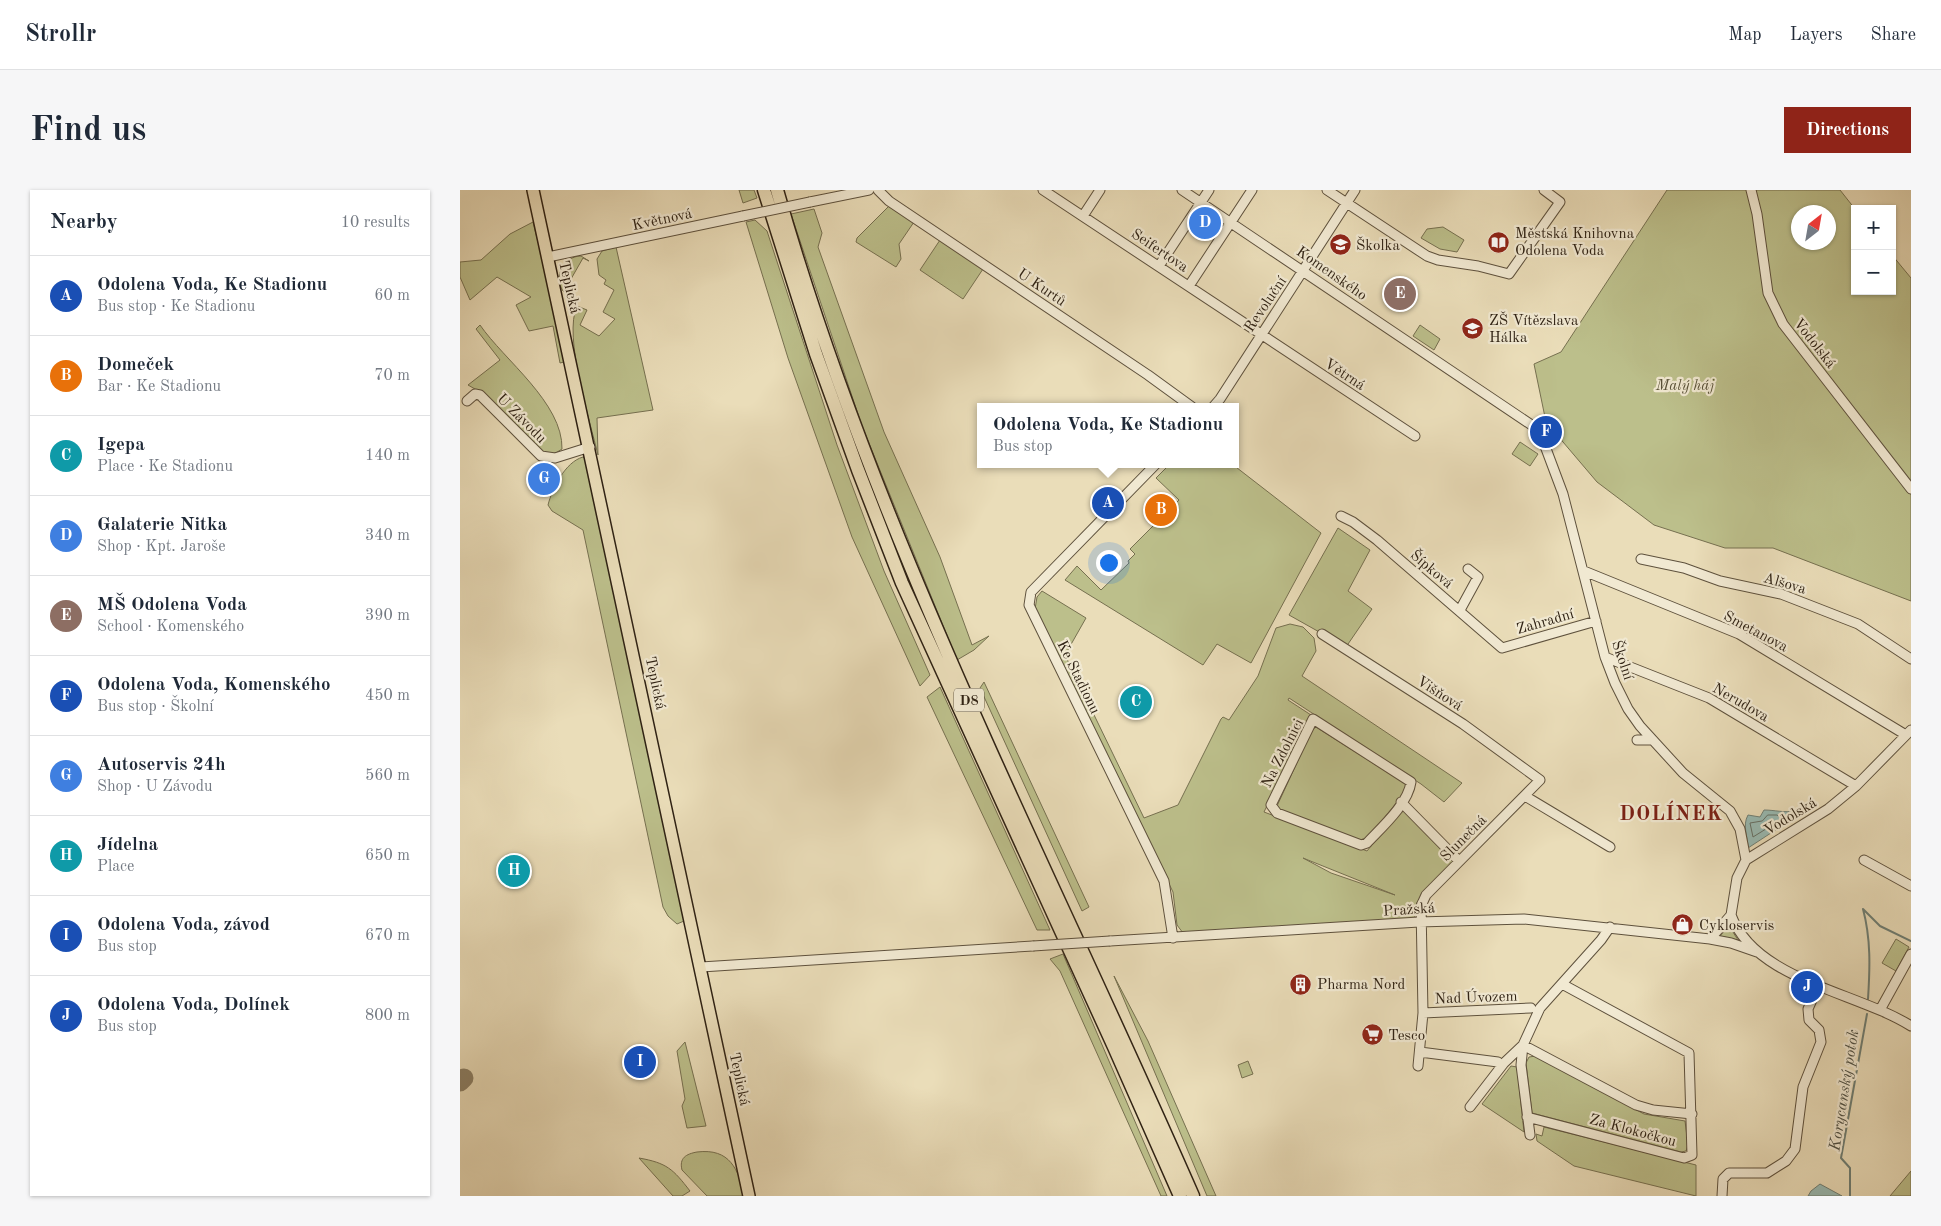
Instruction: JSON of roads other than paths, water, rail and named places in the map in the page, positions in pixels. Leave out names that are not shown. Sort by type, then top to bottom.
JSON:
[{"type":"highway","name":"D8","points":[[764,190],[820,363],[858,470],[902,583],[1180,1196]]},
{"type":"highway","name":"D8","points":[[777,190],[831,359],[869,465],[914,577],[1121,1032],[1193,1196]]},
{"type":"main road","name":"Teplická","points":[[533,190],[590,446],[749,1196]]},
{"type":"street","name":"Květnová","points":[[548,257],[869,190]]},
{"type":"street","name":"U Kurtů","points":[[878,190],[889,201],[1162,384],[1187,403]]},
{"type":"street","name":"Seifertova","points":[[1043,190],[1261,334]]},
{"type":"street","points":[[1083,216],[1100,190]]},
{"type":"street","name":"Komenského","points":[[1182,190],[1539,430]]},
{"type":"street","points":[[1159,266],[1208,190]]},
{"type":"street","points":[[1189,286],[1252,190]]},
{"type":"street","points":[[1327,190],[1430,257],[1509,274],[1560,202],[1544,190]]},
{"type":"street","name":"Revoluční","points":[[1216,403],[1304,271],[1355,190]]},
{"type":"street","name":"Vodolská","points":[[1751,190],[1757,214],[1768,293],[1783,324],[1911,489]]},
{"type":"street","name":"Větrná","points":[[1261,334],[1415,436]]},
{"type":"street","name":"U Závodu","points":[[467,401],[475,394],[480,395],[541,456],[555,458],[590,446]]},
{"type":"street","name":"Školní","points":[[1539,430],[1561,486],[1606,657],[1615,683],[1628,709],[1652,740],[1683,773],[1730,812],[1740,829],[1746,860]]},
{"type":"street","name":"Ke Stadionu","points":[[1152,468],[1031,592],[1028,605],[1164,882],[1174,938]]},
{"type":"street","name":"Šípková","points":[[1341,516],[1353,522],[1377,540],[1502,648]]},
{"type":"street","name":"Alšova","points":[[1641,558],[1684,568],[1720,582],[1781,594],[1858,624],[1911,658]]},
{"type":"street","points":[[1460,610],[1478,577],[1468,569]]},
{"type":"street","name":"Smetanova","points":[[1584,571],[1739,634],[1909,732]]},
{"type":"street","name":"Zahradní","points":[[1502,648],[1596,620]]},
{"type":"street","name":"Višňová","points":[[1322,634],[1463,724],[1540,780]]},
{"type":"street","name":"Nerudova","points":[[1606,657],[1709,698],[1856,786]]},
{"type":"street","name":"Na Zdolnici","points":[[1313,719],[1411,782],[1410,789],[1402,802],[1367,843],[1361,845],[1277,813],[1271,806],[1313,719]]},
{"type":"street","name":"Vodolská","points":[[1746,860],[1828,809],[1856,786],[1909,732]]},
{"type":"street","points":[[1637,740],[1652,740]]},
{"type":"street","name":"Slunečná","points":[[1418,1066],[1423,1013],[1419,922],[1421,906],[1426,895],[1540,780]]},
{"type":"street","points":[[1525,796],[1610,847]]},
{"type":"street","points":[[1402,802],[1459,861]]},
{"type":"street","points":[[1746,860],[1736,878],[1731,915],[1737,930],[1757,952],[1770,962],[1880,1010],[1911,1026]]},
{"type":"street","points":[[1864,860],[1911,886]]},
{"type":"street","points":[[1710,939],[1731,915]]},
{"type":"street","name":"Pražská","points":[[701,968],[1419,922],[1524,919],[1710,939],[1731,943],[1757,952]]},
{"type":"street","points":[[1470,1107],[1504,1063],[1523,1044],[1540,1008],[1601,940],[1610,927]]},
{"type":"street","points":[[1880,1010],[1911,954]]},
{"type":"street","name":"Za Klokočkou","points":[[1527,1116],[1684,1158],[1692,1155],[1689,1053],[1562,984]]},
{"type":"street","points":[[1722,1196],[1722,1179],[1729,1173],[1767,1173],[1786,1161],[1795,1149],[1803,1087],[1821,1042],[1818,1030],[1809,1020],[1808,1009],[1820,984]]},
{"type":"street","name":"Nad Úvozem","points":[[1423,1013],[1531,1008]]},
{"type":"street","points":[[1523,1044],[1521,1065],[1530,1134]]},
{"type":"street","name":"Za Klokočkou","points":[[1523,1044],[1636,1105],[1653,1110],[1692,1114]]},
{"type":"street","points":[[1420,1052],[1498,1062]]},
{"type":"water","points":[[1764,810],[1795,811],[1797,816],[1748,848],[1745,827],[1746,819],[1748,815],[1760,817]]},
{"type":"water","points":[[1820,1184],[1842,1196],[1808,1196]]},
{"type":"waterway","name":"Korycanský potok","points":[[1868,999],[1869,954],[1863,909],[1880,926],[1911,941]]},
{"type":"waterway","name":"Korycanský potok","points":[[1850,1196],[1850,1168],[1841,1158],[1867,1014]]},
{"type":"place","name":"Galaterie Nitka","points":[[1205,223]]},
{"type":"place","name":"Městská Knihovna Odolena Voda","points":[[1499,242]]},
{"type":"place","name":"Školka","points":[[1340,245]]},
{"type":"place","name":"MŠ Odolena Voda","points":[[1400,294]]},
{"type":"place","name":"ZŠ Vítězslava Hálka","points":[[1473,329]]},
{"type":"place","name":"Odolena Voda, Komenského","points":[[1546,432]]},
{"type":"place","name":"Autoservis 24h","points":[[544,479]]},
{"type":"place","name":"Odolena Voda, Ke Stadionu","points":[[1108,503]]},
{"type":"place","name":"Domeček","points":[[1161,510]]},
{"type":"place","name":"Igepa","points":[[1136,702]]},
{"type":"place","name":"Jídelna","points":[[514,871]]},
{"type":"place","name":"Cykloservis","points":[[1683,925]]},
{"type":"place","name":"Pharma Nord","points":[[1301,984]]},
{"type":"place","name":"Odolena Voda, Dolínek","points":[[1807,987]]},
{"type":"place","name":"Tesco","points":[[1372,1035]]},
{"type":"place","name":"Odolena Voda, závod","points":[[640,1062]]},
{"type":"district","name":"DOLÍNEK","points":[[1671,813]]},
{"type":"park label","name":"Malý háj","points":[[1685,385]]}]
